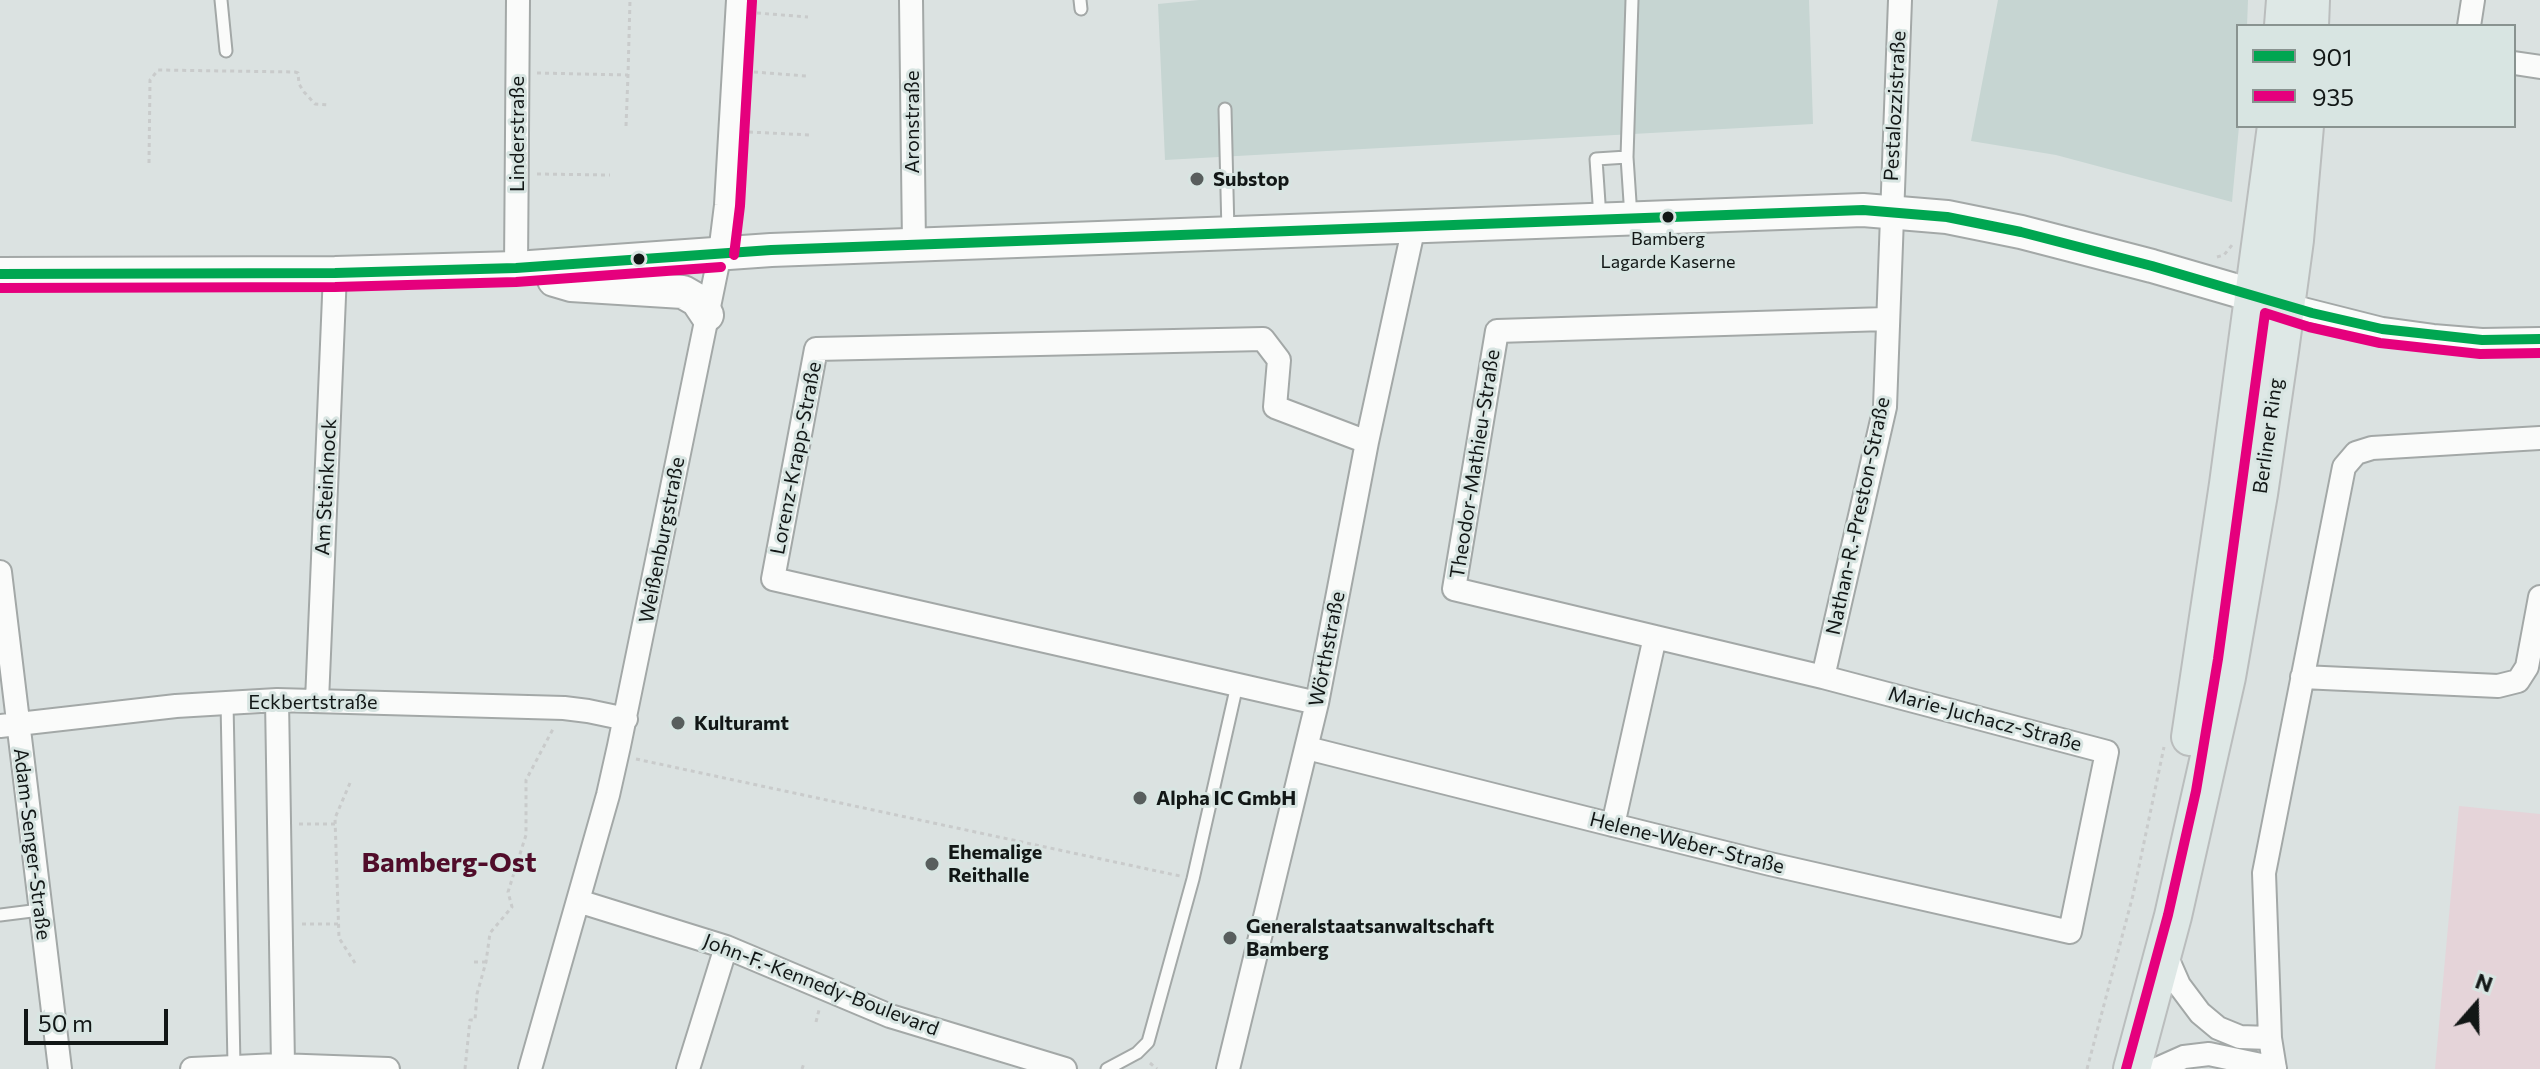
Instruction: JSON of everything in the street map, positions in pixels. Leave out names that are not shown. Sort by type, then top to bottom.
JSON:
[{"type":"main road","points":[[2283,24],[2285,0]]},
{"type":"main road","points":[[2310,24],[2311,0]]},
{"type":"main road","name":"Berliner Ring","points":[[2132,1069],[2164,951],[2227,677],[2259,494],[2276,128]]},
{"type":"main road","name":"Berliner Ring","points":[[2112,1069],[2154,911],[2182,789],[2206,641],[2270,300],[2295,240],[2305,128]]},
{"type":"street","name":"Linderstraße","points":[[516,268],[518,0]]},
{"type":"street","name":"Aronstraße","points":[[911,0],[914,245]]},
{"type":"street","name":"Pestalozzistraße","points":[[1891,211],[1900,0]]},
{"type":"street","points":[[2469,24],[2473,0]]},
{"type":"street","name":"Weißenburgstraße","points":[[530,1069],[626,719],[720,253],[726,205],[738,6]]},
{"type":"street","points":[[2516,63],[2540,67]]},
{"type":"street","points":[[0,274],[335,273],[516,268],[720,253],[1863,210],[1947,217],[2021,232],[2382,329],[2482,340],[2540,339]]},
{"type":"street","name":"Nathan-R.-Preston-Straße","points":[[1823,677],[1885,407],[1891,211]]},
{"type":"street","name":"Wörthstraße","points":[[1228,1069],[1317,703],[1367,442],[1414,226]]},
{"type":"street","points":[[516,268],[571,285],[683,292],[697,300],[707,315]]},
{"type":"street","name":"Am Steinknock","points":[[317,701],[335,273]]},
{"type":"street","name":"Theodor-Mathieu-Straße","points":[[1655,637],[1454,589],[1497,331],[1886,319]]},
{"type":"street","name":"Lorenz-Krapp-Straße","points":[[1317,703],[773,579],[816,349],[1263,339],[1279,360],[1275,407],[1367,442]]},
{"type":"street","points":[[2157,1069],[2184,1057],[2209,1054],[2275,1068],[2270,1038],[2264,873],[2344,467],[2356,453],[2372,448],[2540,438]]},
{"type":"street","name":"Adam-Senger-Straße","points":[[0,572],[8,724],[40,910],[60,1069]]},
{"type":"street","points":[[2302,677],[2498,686],[2518,681],[2527,667],[2540,597]]},
{"type":"street","points":[[1613,825],[1655,637],[1823,677]]},
{"type":"street","name":"Marie-Juchacz-Straße","points":[[1823,677],[2107,752],[2070,932]]},
{"type":"street","points":[[277,700],[283,1065]]},
{"type":"street","name":"Eckbertstraße","points":[[8,724],[227,702],[277,700],[564,708],[626,719]]},
{"type":"street","name":"Helene-Weber-Straße","points":[[1307,748],[1770,864],[2070,932]]},
{"type":"street","name":"John-F.-Kennedy-Boulevard","points":[[578,901],[726,947],[890,1016],[1065,1069]]},
{"type":"street","points":[[688,1069],[726,947]]},
{"type":"street","points":[[2164,951],[2179,985],[2200,1013],[2218,1028],[2240,1037],[2270,1038]]},
{"type":"street","points":[[192,1069],[283,1065],[388,1069]]},
{"type":"lane","points":[[221,0],[226,51]]},
{"type":"lane","points":[[1615,218],[1627,157],[1632,0]]},
{"type":"lane","points":[[1225,109],[1228,233]]},
{"type":"lane","points":[[1615,218],[1596,159],[1627,157]]},
{"type":"lane","points":[[1107,1069],[1137,1053],[1148,1042],[1193,879],[1237,685]]},
{"type":"lane","points":[[227,702],[234,1066]]},
{"type":"lane","points":[[0,915],[40,910]]},
{"type":"path","points":[[626,126],[630,0]]},
{"type":"path","points":[[738,6],[808,17]]},
{"type":"path","points":[[149,163],[150,80],[158,70],[295,72],[298,73],[299,84],[315,104],[329,105]]},
{"type":"path","points":[[734,70],[806,76]]},
{"type":"path","points":[[517,72],[628,75]]},
{"type":"path","points":[[731,130],[810,135]]},
{"type":"path","points":[[517,174],[610,175]]},
{"type":"path","points":[[2208,259],[2224,255],[2232,246],[2234,236]]},
{"type":"path","points":[[465,1069],[470,1020],[475,1020],[477,994],[490,933],[512,907],[508,892],[526,835],[526,780],[564,708]]},
{"type":"path","points":[[617,755],[1193,879]]},
{"type":"path","points":[[350,783],[335,824],[339,938],[355,963]]},
{"type":"path","points":[[279,825],[335,824]]},
{"type":"path","points":[[281,925],[338,924]]},
{"type":"path","points":[[474,962],[486,962]]},
{"type":"path","points":[[802,1069],[804,1063]]},
{"type":"shaded area","points":[[1199,0],[1809,0],[1813,124],[1165,160],[1158,4]]},
{"type":"shaded area","points":[[1998,0],[2248,0],[2247,24],[2236,24],[2236,128],[2239,128],[2232,202],[2056,155],[1971,141]]},
{"type":"shaded area","points":[[2459,806],[2540,814],[2540,1069],[2435,1069]]},
{"type":"transit line","name":"935","points":[[734,255],[740,206],[752,1]]},
{"type":"transit line","name":"901","points":[[0,274],[335,273],[516,268],[771,250],[1863,210],[1947,217],[2021,232],[2312,313],[2382,329],[2482,340],[2540,339]]},
{"type":"transit line","name":"935","points":[[0,288],[335,287],[516,282],[721,267]]},
{"type":"transit line","name":"935","points":[[2126,1069],[2168,915],[2196,791],[2218,659],[2265,313],[2309,327],[2380,343],[2480,354],[2540,353]]},
{"type":"place","name":"Substop","points":[[1197,179]]},
{"type":"place","name":"Bamberg Lagarde Kaserne","points":[[1668,217]]},
{"type":"place","name":"Kulturamt","points":[[678,723]]},
{"type":"place","name":"Alpha IC GmbH","points":[[1140,798]]},
{"type":"place","name":"Ehemalige Reithalle","points":[[932,864]]},
{"type":"place","name":"Generalstaatsanwaltschaft Bamberg","points":[[1230,938]]},
{"type":"district","name":"Bamberg-Ost","points":[[449,863]]}]
